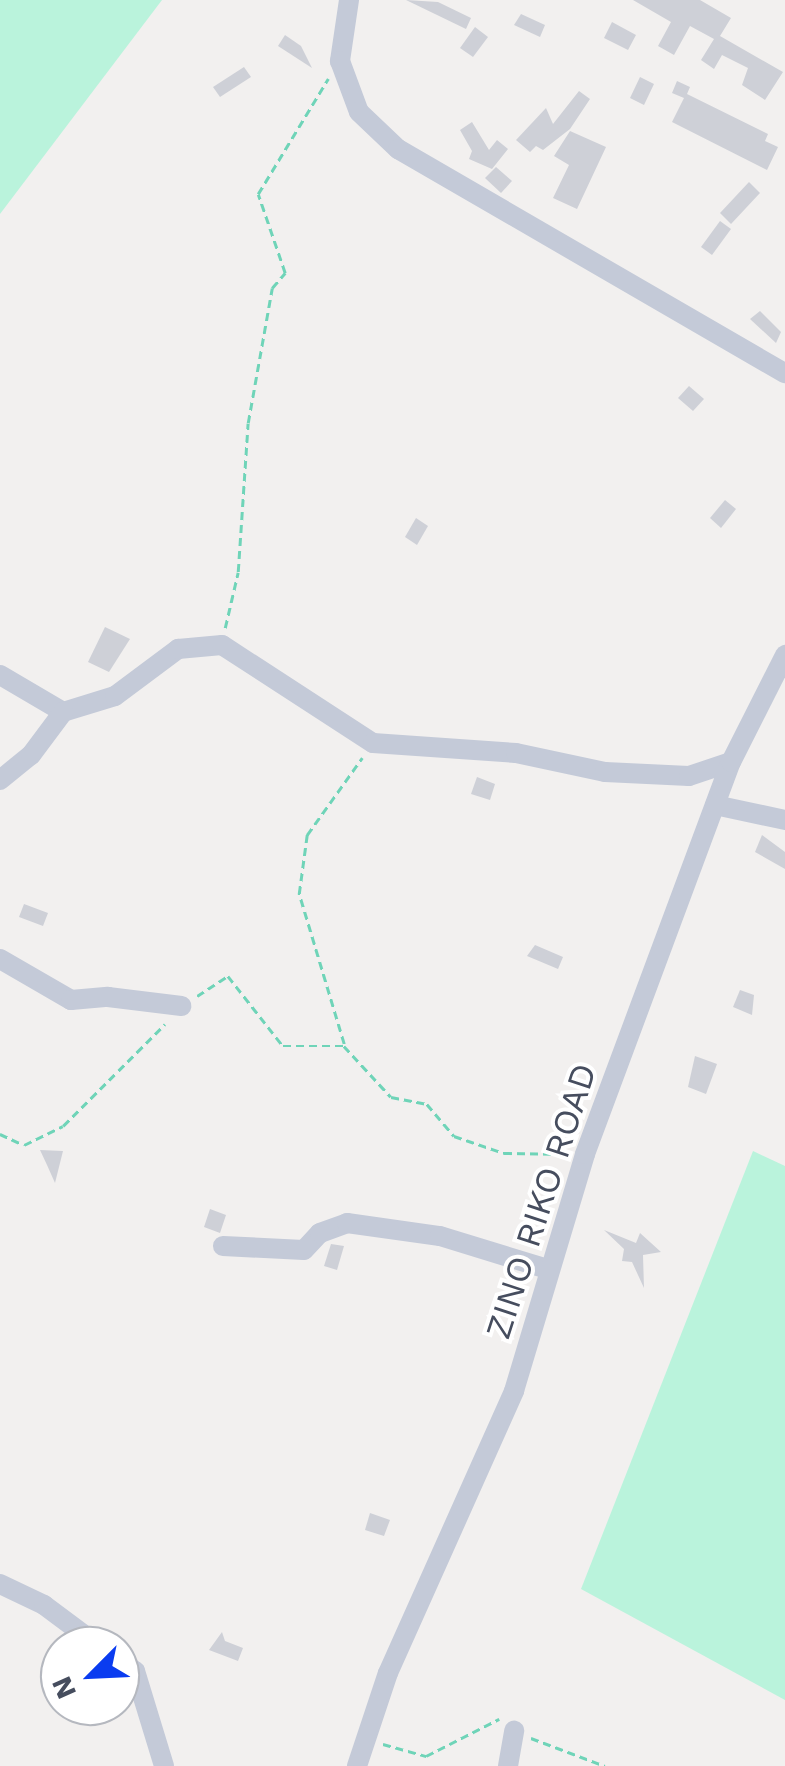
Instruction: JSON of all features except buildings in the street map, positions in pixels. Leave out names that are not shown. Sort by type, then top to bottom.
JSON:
[{"type":"street","points":[[349,0],[340,61],[359,112],[398,150],[785,373]]},
{"type":"street","points":[[0,780],[31,755],[63,712],[115,696],[178,649],[222,644],[373,742],[500,750],[605,772],[689,776],[731,762]]},
{"type":"street","name":"ZINO RIKO ROAD","points":[[357,1766],[370,1740],[388,1674],[514,1391],[547,1269],[585,1154],[731,762],[785,655]]},
{"type":"street","points":[[0,675],[63,712]]},
{"type":"street","points":[[715,805],[785,820]]},
{"type":"street","points":[[0,959],[70,1000],[181,1006]]},
{"type":"street","points":[[223,1246],[304,1250],[320,1233],[347,1224],[440,1236],[547,1269]]},
{"type":"street","points":[[0,1584],[44,1605],[72,1626]]},
{"type":"street","points":[[140,1690],[164,1766]]},
{"type":"street","points":[[508,1766],[514,1731]]},
{"type":"path","points":[[222,644],[238,572],[248,423],[272,288],[284,273],[258,194],[340,61]]},
{"type":"path","points":[[373,742],[306,835],[299,894],[344,1046],[392,1097],[427,1104],[454,1136],[504,1154],[585,1154]]},
{"type":"path","points":[[0,1134],[24,1145],[64,1126],[181,1006],[228,976],[283,1046],[344,1046]]},
{"type":"path","points":[[370,1740],[426,1756],[512,1712],[514,1731],[605,1766]]},
{"type":"green space","points":[[0,0],[162,0],[0,214]]},
{"type":"green space","points":[[753,1151],[785,1166],[785,1700],[581,1589]]}]
